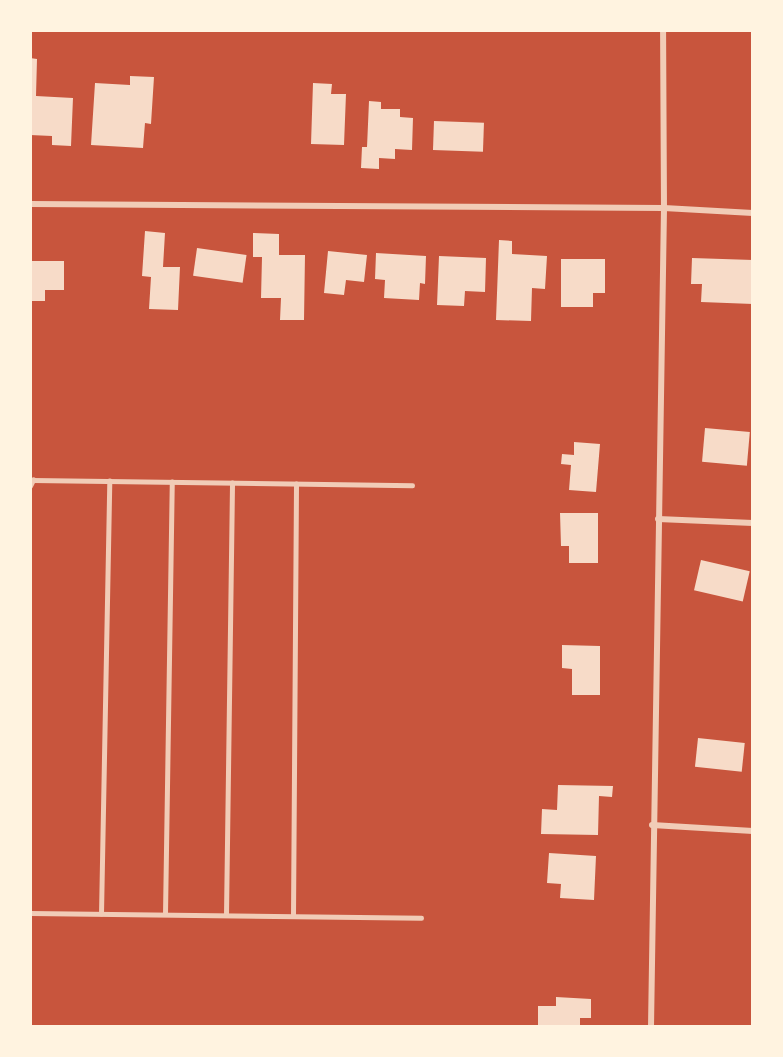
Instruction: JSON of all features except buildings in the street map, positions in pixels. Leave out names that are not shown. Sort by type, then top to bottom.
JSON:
[{"type":"street","points":[[651,1027],[652,825],[664,208],[663,30]]},
{"type":"street","points":[[30,204],[664,208],[753,213]]},
{"type":"street","points":[[658,519],[753,523]]},
{"type":"street","points":[[652,825],[753,831]]},
{"type":"lane","points":[[30,486],[33,480],[412,486]]},
{"type":"lane","points":[[101,914],[109,481]]},
{"type":"lane","points":[[165,914],[172,482]]},
{"type":"lane","points":[[226,915],[232,483]]},
{"type":"lane","points":[[293,916],[296,484]]},
{"type":"lane","points":[[30,913],[421,918]]}]
